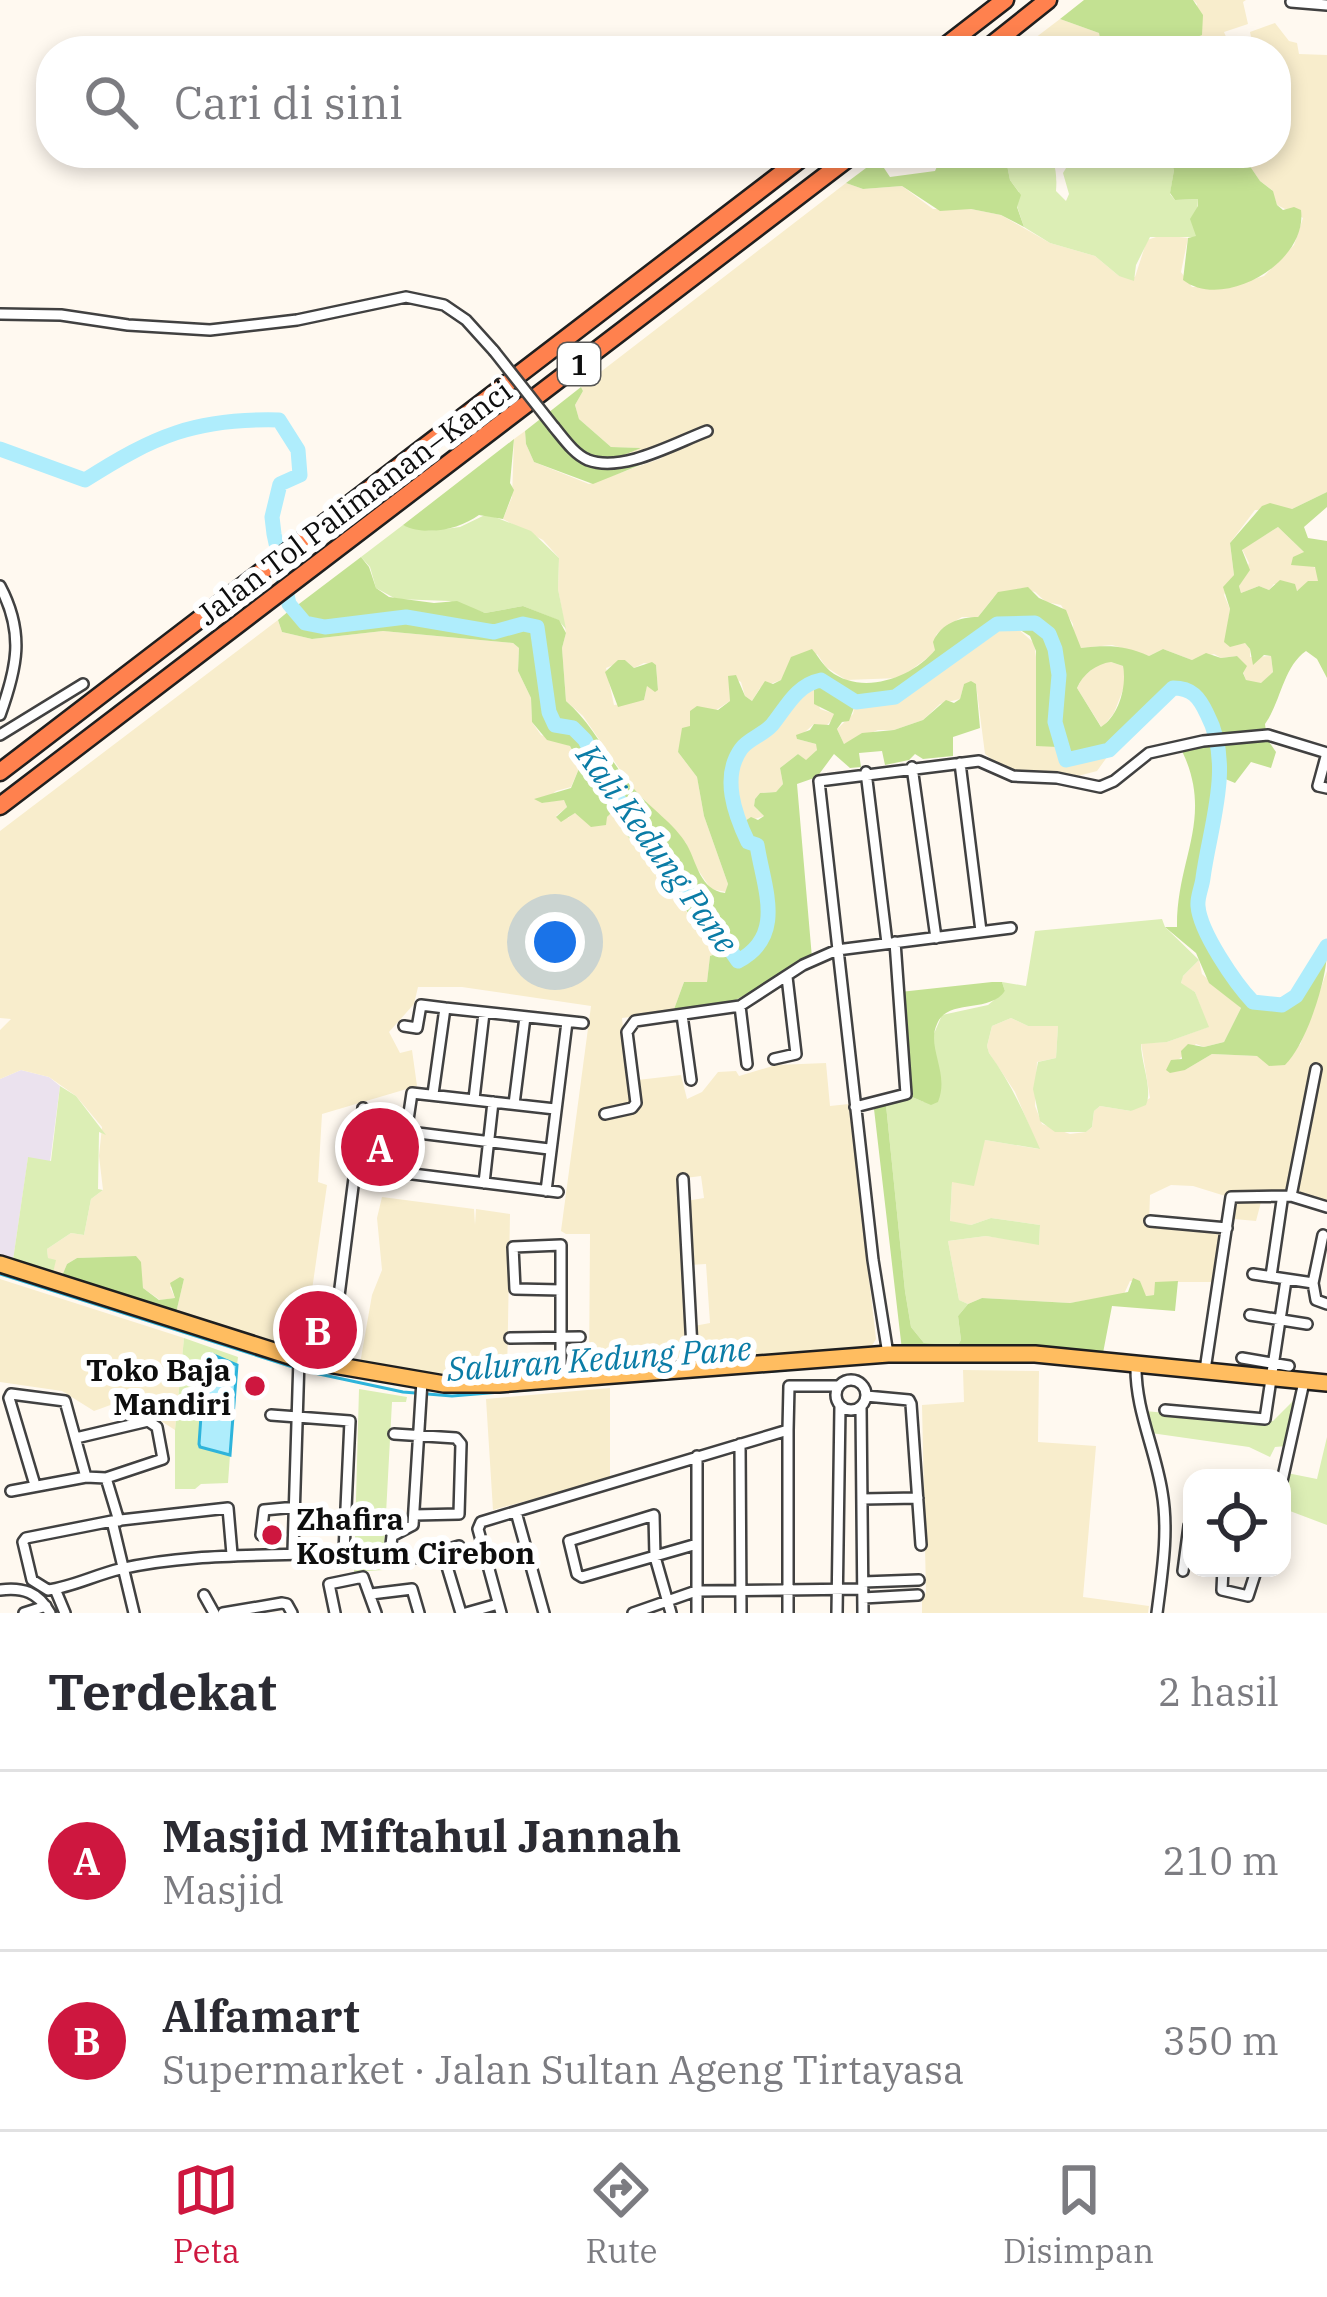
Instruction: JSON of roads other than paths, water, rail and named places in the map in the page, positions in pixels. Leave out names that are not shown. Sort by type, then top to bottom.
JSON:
[{"type":"highway","points":[[958,36],[1005,0]]},
{"type":"highway","points":[[1003,36],[1048,0]]},
{"type":"highway","name":"Jalan Tol Palimanan–Kanci","points":[[0,772],[788,168]]},
{"type":"highway","name":"Jalan Tol Palimanan–Kanci","points":[[0,806],[835,168]]},
{"type":"main road","points":[[0,1264],[298,1367],[330,1366],[422,1385],[470,1386],[839,1358],[860,1362],[888,1354],[1035,1354],[1136,1370],[1205,1370],[1303,1386],[1327,1383]]},
{"type":"street","points":[[1291,2],[1327,4]]},
{"type":"street","points":[[0,314],[61,315],[210,330],[297,320],[406,297],[444,305],[466,320],[584,458],[600,462],[639,456],[707,431]]},
{"type":"street","points":[[0,586],[17,628],[19,648],[2,725]]},
{"type":"street","points":[[2,725],[83,684]]},
{"type":"street","points":[[888,1354],[818,785],[824,778],[979,761],[1013,776],[1100,787],[1114,782],[1149,753],[1222,738],[1268,735],[1327,753],[1318,786],[1327,788]]},
{"type":"street","points":[[960,763],[981,931]]},
{"type":"street","points":[[912,767],[936,938]]},
{"type":"street","points":[[855,1107],[906,1094],[891,942],[866,772]]},
{"type":"street","points":[[605,1114],[632,1108],[635,1103],[629,1024],[740,1006],[803,965],[838,950],[1011,928]]},
{"type":"street","points":[[774,1060],[796,1054],[787,977]]},
{"type":"street","points":[[404,1026],[417,1028],[421,1005],[583,1024]]},
{"type":"street","points":[[740,1006],[747,1064]]},
{"type":"street","points":[[433,1094],[446,1008]]},
{"type":"street","points":[[474,1099],[484,1012]]},
{"type":"street","points":[[682,1015],[691,1080]]},
{"type":"street","points":[[514,1104],[525,1017]]},
{"type":"street","points":[[356,1167],[552,1191],[549,1150],[567,1022]]},
{"type":"street","points":[[1271,1276],[1316,1069]]},
{"type":"street","points":[[400,1173],[412,1093],[555,1109]]},
{"type":"street","points":[[484,1183],[494,1102]]},
{"type":"street","points":[[330,1366],[363,1108]]},
{"type":"street","points":[[361,1126],[549,1150]]},
{"type":"street","points":[[683,1179],[693,1367]]},
{"type":"street","points":[[1205,1370],[1233,1196],[1327,1207]]},
{"type":"street","points":[[1150,1221],[1227,1228]]},
{"type":"street","points":[[1323,1234],[1313,1283],[1316,1300],[1327,1304]]},
{"type":"street","points":[[561,1290],[515,1289],[513,1247],[559,1244],[561,1290],[559,1337],[561,1377]]},
{"type":"street","points":[[1253,1274],[1313,1283]]},
{"type":"street","points":[[1165,1410],[1263,1420],[1286,1280]]},
{"type":"street","points":[[1250,1315],[1307,1324]]},
{"type":"street","points":[[510,1339],[580,1337]]},
{"type":"street","points":[[837,1613],[839,1358]]},
{"type":"street","points":[[1242,1358],[1270,1377]]},
{"type":"street","points":[[860,1362],[863,1613]]},
{"type":"street","points":[[1270,1377],[1289,1366]]},
{"type":"street","points":[[293,1551],[298,1367]]},
{"type":"street","points":[[1136,1370],[1137,1402],[1163,1495],[1157,1613]]},
{"type":"street","points":[[788,1613],[789,1386],[852,1380],[863,1396]]},
{"type":"street","points":[[390,1552],[390,1540],[411,1529],[414,1515],[422,1385]]},
{"type":"street","points":[[1285,1469],[1303,1386]]},
{"type":"street","points":[[34,1485],[10,1395],[64,1400],[86,1477]]},
{"type":"street","points":[[840,1406],[851,1411],[863,1396]]},
{"type":"street","points":[[863,1396],[909,1400],[911,1404],[921,1545]]},
{"type":"street","points":[[228,1508],[116,1521],[24,1539],[32,1580],[47,1590],[121,1569],[232,1554],[346,1549],[350,1424],[340,1418],[272,1415]]},
{"type":"street","points":[[11,1491],[86,1477],[106,1478],[163,1460],[157,1427],[148,1421],[76,1438]]},
{"type":"street","points":[[442,1550],[463,1613],[500,1608],[478,1525],[788,1430]]},
{"type":"street","points":[[394,1434],[459,1441],[459,1514],[414,1515]]},
{"type":"street","points":[[740,1444],[740,1613]]},
{"type":"street","points":[[697,1456],[697,1613]]},
{"type":"street","points":[[106,1478],[121,1569],[134,1613]]},
{"type":"street","points":[[226,1492],[232,1554]]},
{"type":"street","points":[[862,1499],[918,1498]]},
{"type":"street","points":[[261,1535],[264,1510],[296,1507]]},
{"type":"street","points":[[516,1512],[544,1613]]},
{"type":"street","points":[[670,1608],[655,1557],[656,1518],[651,1514],[569,1541],[577,1574],[582,1577],[655,1557],[697,1544]]},
{"type":"street","points":[[1164,1522],[1183,1525]]},
{"type":"street","points":[[418,1558],[459,1546]]},
{"type":"street","points":[[335,1613],[328,1584],[364,1577],[376,1613]]},
{"type":"street","points":[[1223,1577],[1222,1590],[1248,1596],[1254,1577]]},
{"type":"street","points":[[862,1590],[919,1580]]},
{"type":"street","points":[[370,1594],[412,1588],[419,1613]]},
{"type":"street","points":[[0,1590],[24,1589],[48,1610]]},
{"type":"street","points":[[55,1589],[65,1613]]},
{"type":"street","points":[[633,1613],[670,1608],[696,1591],[837,1589],[918,1595]]},
{"type":"street","points":[[205,1595],[219,1613],[287,1604],[292,1613]]},
{"type":"street","points":[[25,1613],[48,1610]]},
{"type":"water","points":[[211,1354],[237,1365],[230,1455],[199,1444],[205,1360]]},
{"type":"waterway","name":"Kali Kedung Pane","points":[[0,449],[85,480],[176,433],[223,422],[279,420],[298,450],[300,475],[280,484],[272,517],[274,534],[289,604],[305,623],[325,627],[406,617],[494,632],[523,624],[537,627],[555,725],[573,728],[585,740],[610,789],[738,961],[762,939],[768,910],[757,845],[748,842],[732,796],[732,772],[744,746],[812,683],[821,680],[856,702],[895,697],[997,624],[1035,623],[1049,634],[1055,649],[1059,675],[1055,722],[1066,760],[1109,750],[1173,688],[1190,692],[1204,708],[1215,734],[1219,774],[1198,906],[1212,943],[1253,1002],[1282,1005],[1296,996],[1327,946]]},
{"type":"waterway","name":"Saluran Kedung Pane","points":[[0,1274],[296,1368]]},
{"type":"waterway","name":"Saluran Kedung Pane","points":[[715,1375],[786,1370]]},
{"type":"waterway","name":"Saluran Kedung Pane","points":[[305,1371],[403,1392],[452,1396],[622,1382]]},
{"type":"place","name":"Masjid Miftahul Jannah","points":[[380,1147]]},
{"type":"place","name":"Alfamart","points":[[318,1330]]},
{"type":"place","name":"Toko Baja Mandiri","points":[[255,1386]]},
{"type":"place","name":"Zhafira Kostum Cirebon","points":[[272,1535]]}]
